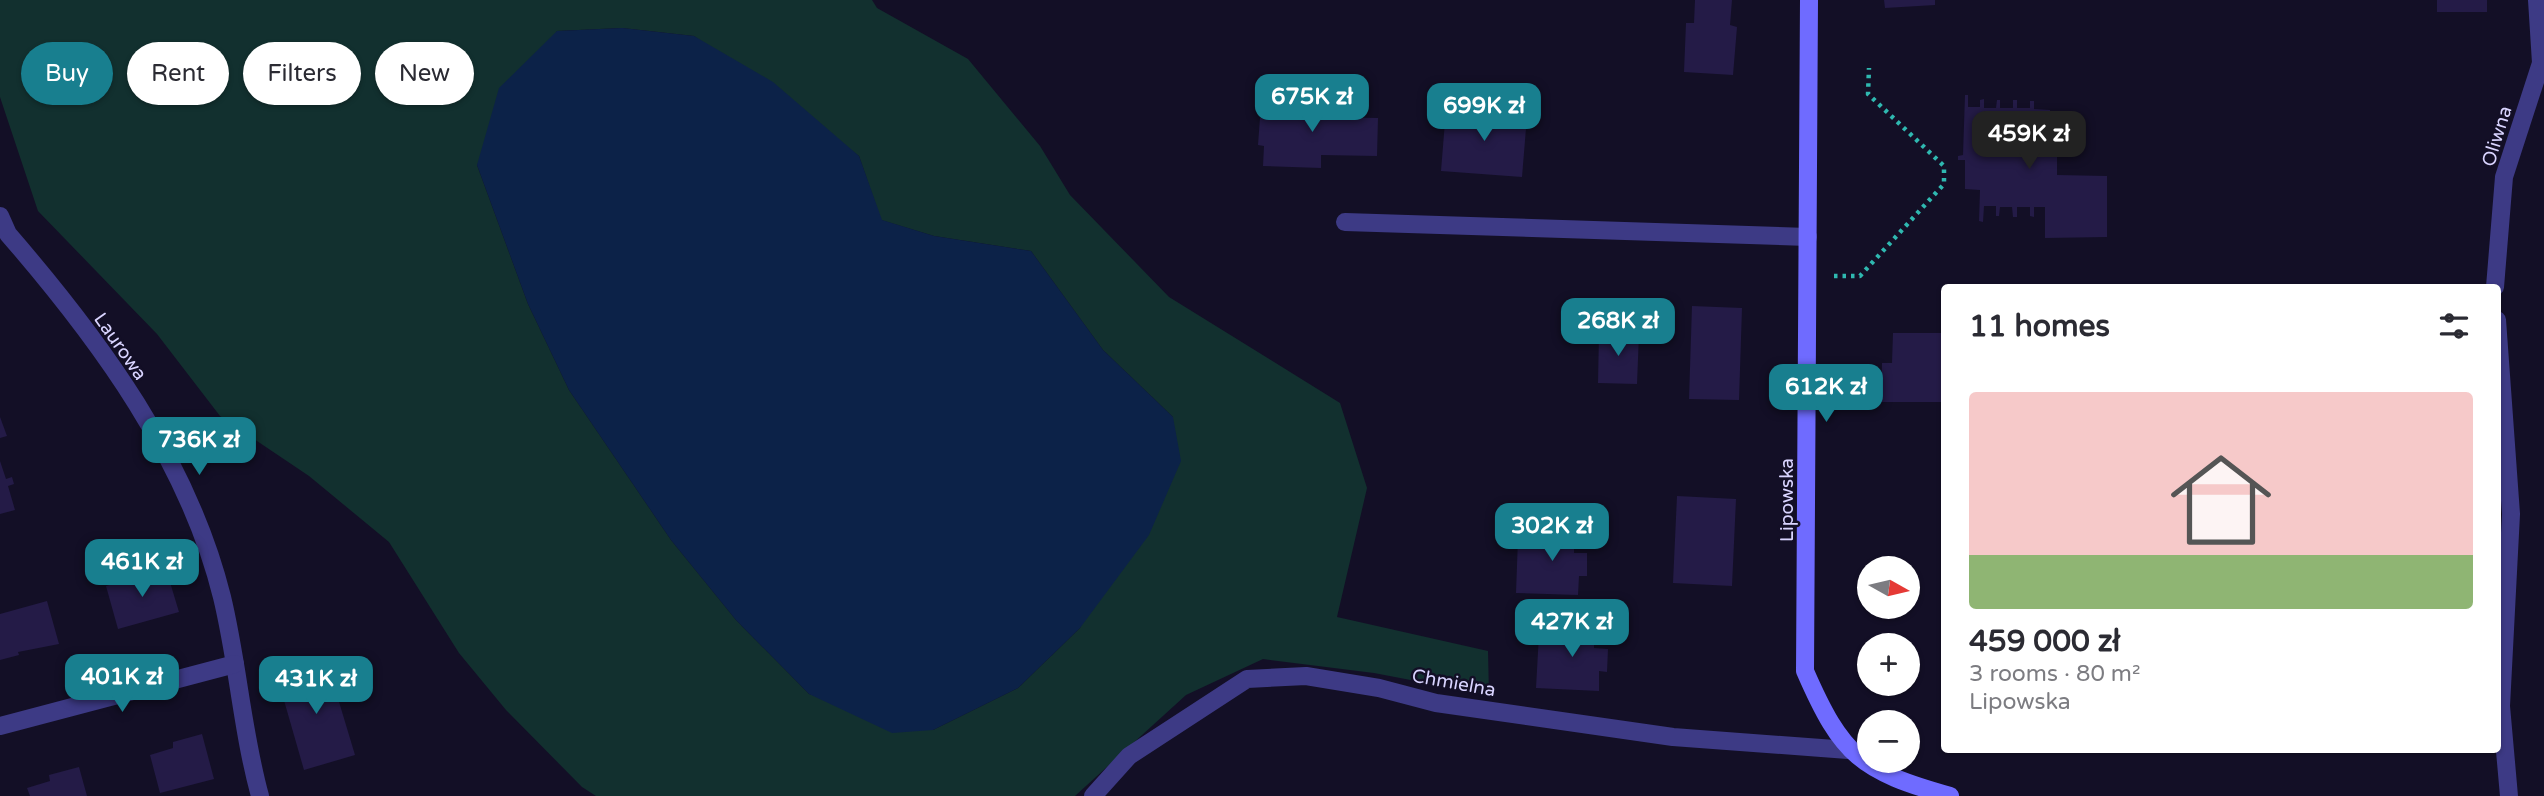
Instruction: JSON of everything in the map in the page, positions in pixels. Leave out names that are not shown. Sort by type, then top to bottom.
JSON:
[{"type":"street","name":"Lipowska","points":[[1809,0],[1805,671],[1824,713],[1848,750],[1897,781],[1950,796]]},
{"type":"street","name":"Oliwna","points":[[2495,284],[2504,177],[2541,63],[2537,0]]},
{"type":"street","name":"Laurowa","points":[[0,216],[8,234],[93,342],[153,429],[195,511],[222,597],[260,796]]},
{"type":"street","points":[[1346,222],[1808,237]]},
{"type":"street","points":[[2501,375],[2511,514],[2501,706],[2509,796]]},
{"type":"street","points":[[0,726],[235,664]]},
{"type":"street","name":"Chmielna","points":[[1093,796],[1129,756],[1247,679],[1306,676],[1379,688],[1436,703],[1673,737],[1848,750]]},
{"type":"path","points":[[1808,275],[1860,276],[1944,184],[1944,166],[1868,94],[1869,68]]},
{"type":"green space","points":[[0,0],[872,0],[877,8],[968,59],[1040,146],[1070,195],[1169,297],[1340,403],[1367,488],[1337,617],[1488,651],[1489,695],[1374,673],[1263,659],[1186,695],[1075,796],[596,796],[582,787],[506,710],[459,653],[389,542],[309,476],[220,416],[157,334],[38,211],[0,97]],"holes":[[[622,28],[694,36],[859,156],[881,220],[934,236],[1031,251],[1103,350],[1173,417],[1080,628],[1018,688],[933,730],[809,694],[736,620],[671,540],[569,390],[528,304],[477,165],[557,31]]]},
{"type":"water","points":[[622,28],[694,36],[773,82],[859,156],[882,220],[934,236],[1031,251],[1103,350],[1173,417],[1181,461],[1149,535],[1080,628],[1018,688],[933,730],[892,733],[809,694],[736,620],[671,540],[569,390],[528,304],[477,165],[499,88],[557,31]]},
{"type":"building","points":[[1695,0],[1732,0],[1730,25],[1737,27],[1733,75],[1684,72],[1686,23],[1694,23]]},
{"type":"building","points":[[1884,0],[1935,0],[1935,5],[1885,8]]},
{"type":"building","points":[[2437,0],[2487,0],[2487,12],[2437,12]]},
{"type":"building","points":[[1965,95],[1968,95],[1968,107],[1980,107],[1980,100],[1984,99],[1984,108],[1996,108],[1997,100],[2000,100],[2000,108],[2013,108],[2013,100],[2017,100],[2017,108],[2030,108],[2030,101],[2034,101],[2034,109],[2050,110],[2050,147],[2057,147],[2057,175],[2107,176],[2107,237],[2045,238],[2045,207],[2034,207],[2034,217],[2030,216],[2030,207],[2017,207],[2017,217],[2013,217],[2012,207],[2000,207],[1999,216],[1996,216],[1996,206],[1984,206],[1983,222],[1979,221],[1980,190],[1965,189],[1965,160],[1958,160],[1958,156],[1963,155]]},
{"type":"building","points":[[1266,97],[1324,99],[1323,117],[1378,118],[1377,156],[1321,155],[1321,168],[1263,166],[1264,146],[1258,145],[1260,118],[1265,116]]},
{"type":"building","points":[[1446,109],[1527,116],[1522,177],[1441,171]]},
{"type":"building","points":[[1692,306],[1742,308],[1739,400],[1689,399]]},
{"type":"building","points":[[1599,333],[1639,334],[1637,384],[1598,383]]},
{"type":"building","points":[[1893,333],[1941,333],[1941,402],[1881,402],[1882,363],[1892,363]]},
{"type":"building","points":[[0,417],[7,436],[0,438]]},
{"type":"building","points":[[0,461],[6,479],[12,477],[14,484],[8,486],[15,510],[0,514]]},
{"type":"building","points":[[1677,496],[1736,499],[1732,586],[1673,583]]},
{"type":"building","points":[[1553,526],[1589,527],[1588,542],[1574,541],[1574,553],[1587,553],[1587,576],[1579,576],[1578,595],[1516,593],[1518,538],[1553,539]]},
{"type":"building","points":[[166,569],[179,612],[118,629],[106,586]]},
{"type":"building","points":[[47,601],[59,644],[18,652],[19,655],[0,660],[0,614]]},
{"type":"building","points":[[1573,622],[1609,623],[1608,638],[1594,637],[1594,648],[1608,649],[1607,672],[1599,671],[1599,691],[1536,688],[1539,634],[1573,635]]},
{"type":"building","points":[[327,662],[355,755],[304,770],[277,676]]},
{"type":"building","points":[[202,734],[214,779],[160,793],[150,755],[173,748],[173,742]]},
{"type":"building","points":[[79,767],[87,796],[30,796],[27,788],[50,781],[49,775]]}]
